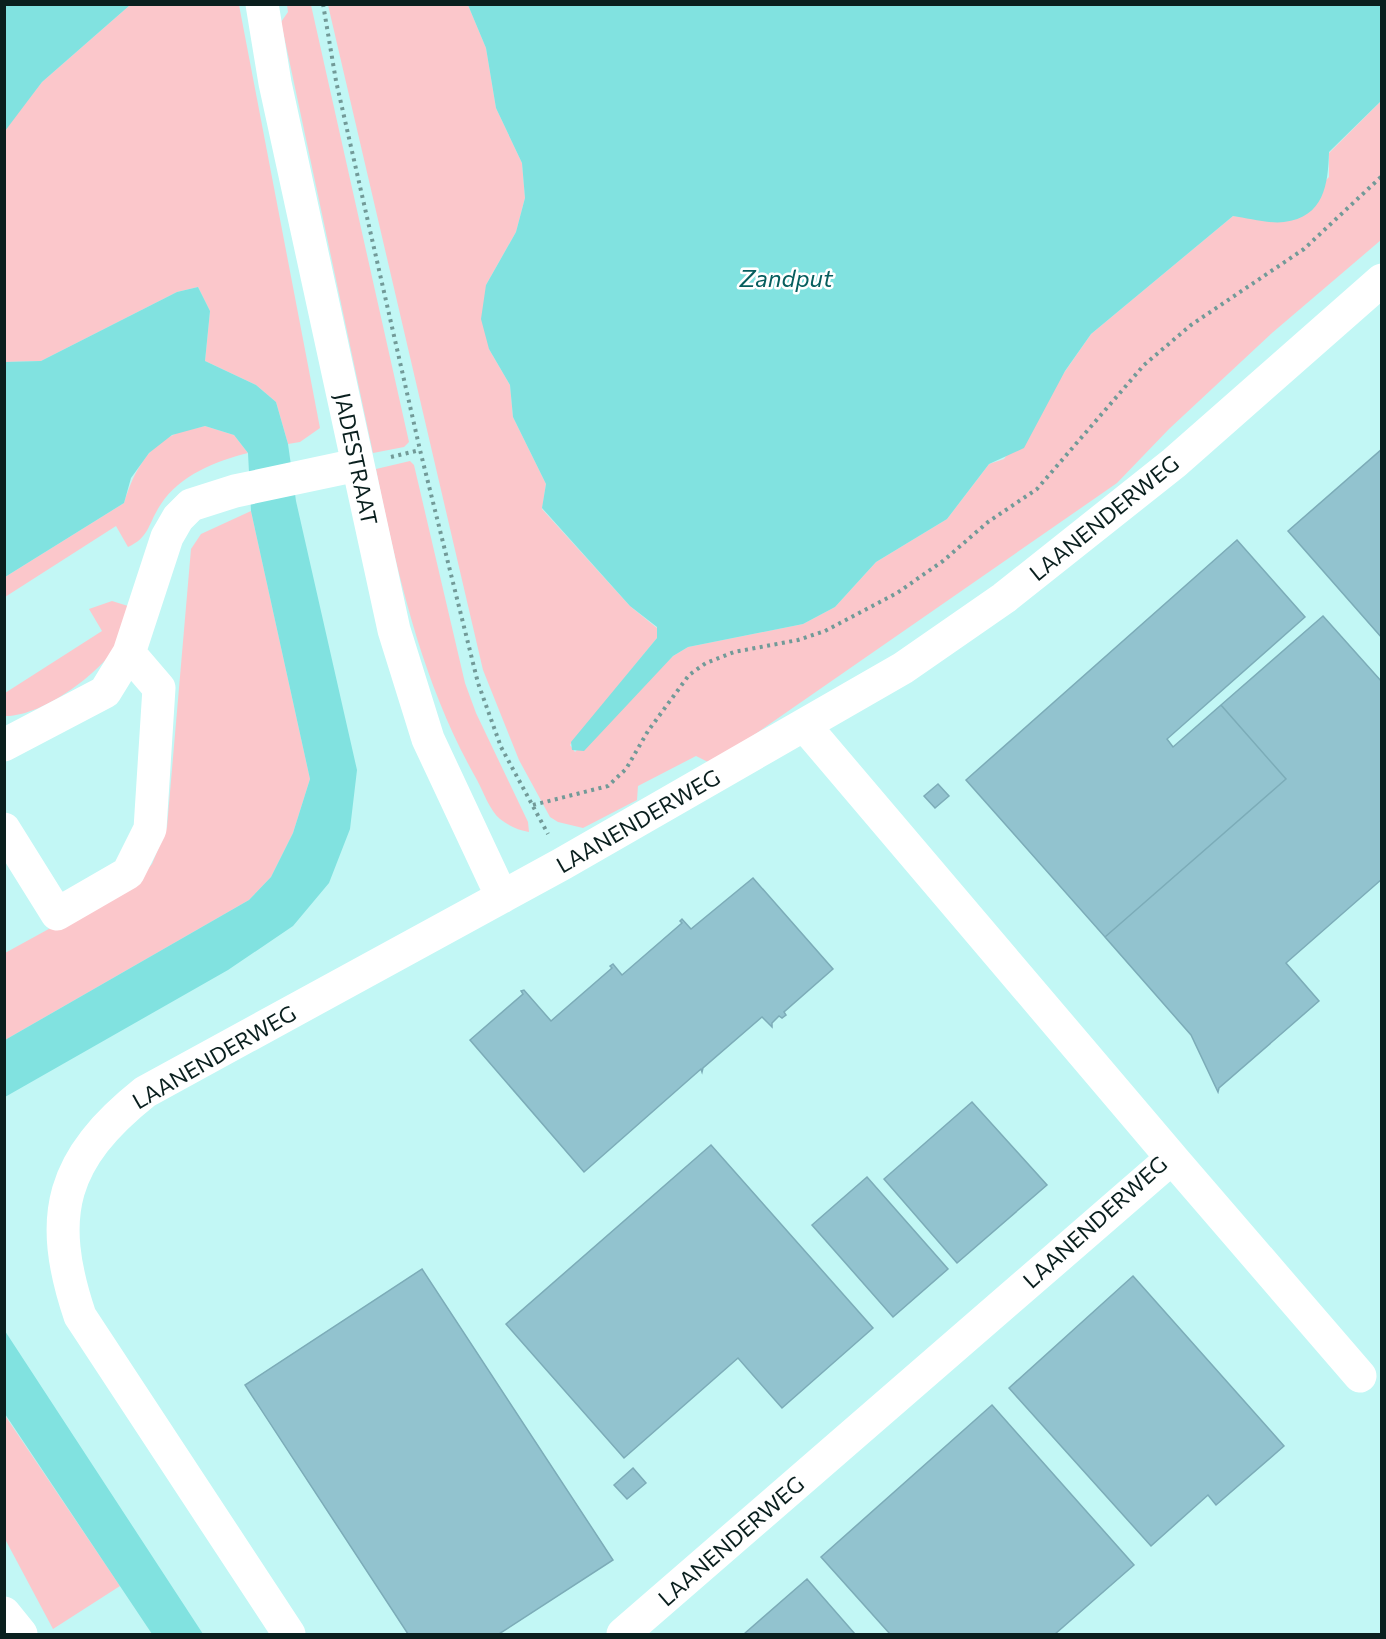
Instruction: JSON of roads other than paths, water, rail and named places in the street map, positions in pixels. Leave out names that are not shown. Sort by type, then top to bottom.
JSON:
[{"type":"street","name":"JADESTRAAT","points":[[262,4],[275,83],[394,630],[428,739],[502,897]]},
{"type":"street","name":"LAANENDERWEG","points":[[289,1635],[80,1316],[67,1276],[62,1244],[62,1215],[73,1180],[89,1146],[114,1117],[146,1092],[562,864],[903,668],[1004,598],[1174,463],[1382,280]]},
{"type":"street","points":[[4,746],[105,692],[129,653],[167,537],[178,518],[191,505],[235,491],[357,465]]},
{"type":"street","points":[[4,829],[57,914],[128,873],[150,829],[159,688],[129,653]]},
{"type":"street","name":"LAANENDERWEG","points":[[623,1635],[1172,1158],[805,726]]},
{"type":"street","points":[[1172,1158],[1360,1376]]},
{"type":"street","points":[[4,1613],[21,1635]]},
{"type":"water","points":[[5,4],[130,5],[42,82],[5,131]]},
{"type":"water","name":"Zandput","points":[[468,5],[1381,5],[1381,101],[1329,152],[1325,187],[1316,206],[1308,214],[1284,222],[1265,222],[1233,216],[1091,334],[1065,371],[1024,448],[989,464],[947,519],[876,562],[835,607],[803,624],[688,647],[673,656],[584,751],[572,750],[571,742],[657,638],[657,627],[630,606],[542,508],[546,484],[513,417],[510,385],[489,349],[481,319],[486,285],[516,232],[525,198],[522,163],[496,108],[486,48]]},
{"type":"water","points":[[198,287],[210,311],[205,361],[256,385],[276,402],[288,444],[296,501],[357,770],[350,829],[329,883],[293,926],[228,970],[5,1097],[5,1040],[249,900],[271,877],[293,833],[310,779],[251,511],[248,453],[234,435],[205,426],[172,435],[149,453],[131,478],[124,503],[5,577],[5,362],[41,361],[177,292]]},
{"type":"water","points":[[4,1331],[203,1634],[152,1634],[5,1414]]}]
